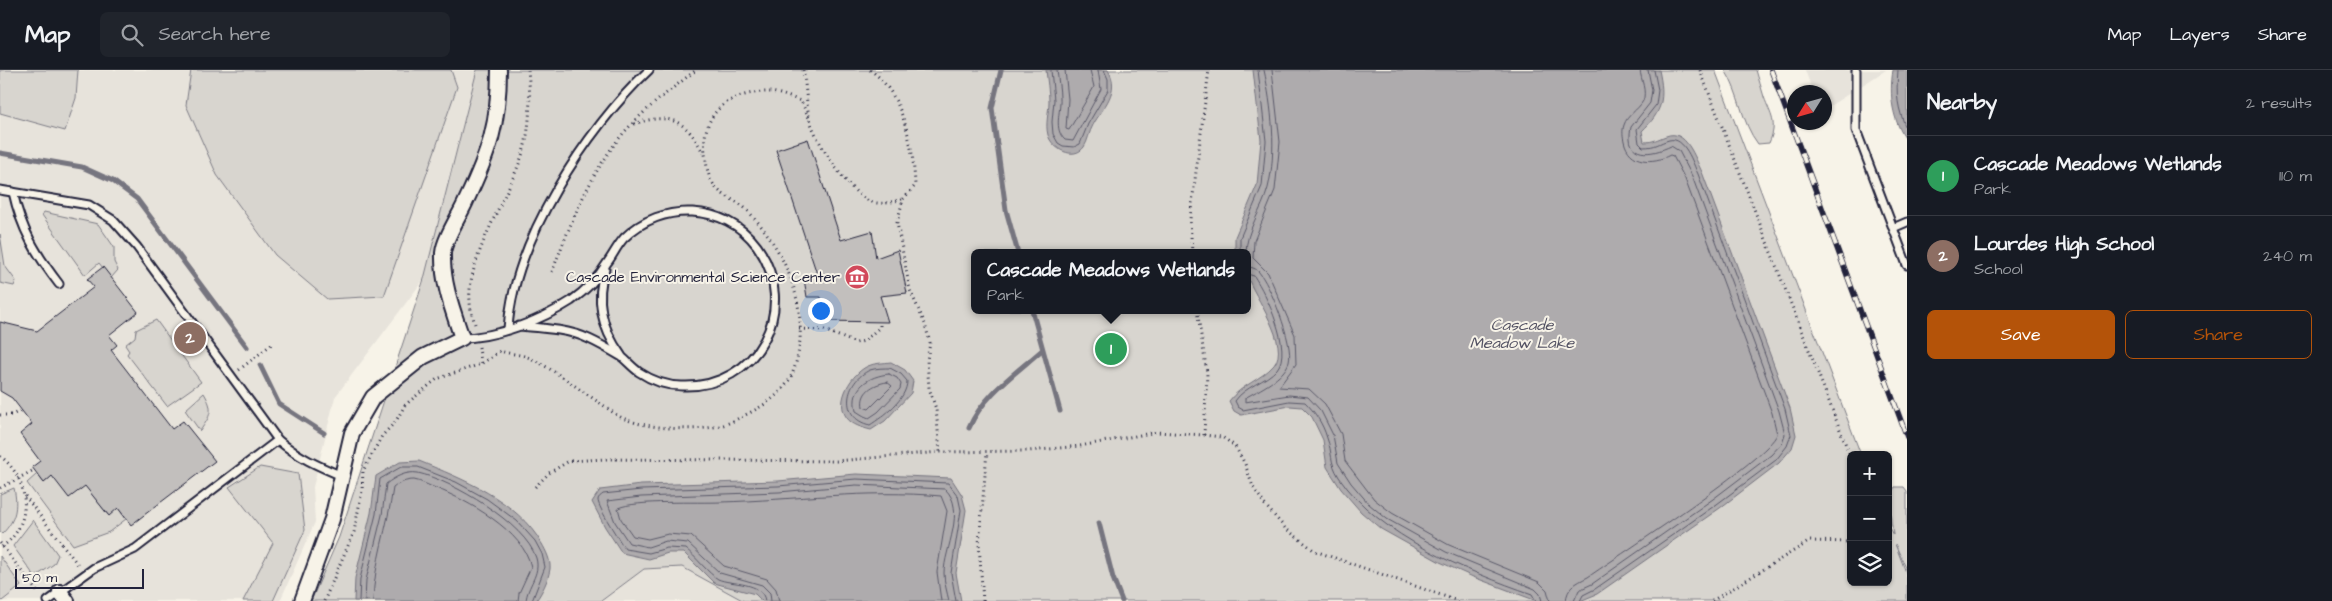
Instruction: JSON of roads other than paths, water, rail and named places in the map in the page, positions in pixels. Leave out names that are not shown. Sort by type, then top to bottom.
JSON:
[{"type":"street","points":[[302,601],[332,519],[352,433],[372,397],[423,357],[462,338],[445,282],[443,251],[476,180],[494,134],[499,104],[499,70]]},
{"type":"lane","points":[[508,329],[509,310],[516,278],[558,185],[595,130],[623,96],[649,70]]},
{"type":"lane","points":[[1856,70],[1856,130],[1907,265]]},
{"type":"lane","points":[[0,190],[89,205],[113,220],[138,247],[278,440],[295,454],[312,464],[342,476]]},
{"type":"lane","points":[[14,192],[17,212],[29,240],[37,255],[59,284]]},
{"type":"lane","points":[[462,338],[478,338],[519,326],[571,301],[591,284],[624,238],[649,220],[675,212],[700,212],[730,223],[753,241],[763,255],[774,284],[774,312],[764,340],[746,364],[722,380],[694,386],[663,383],[638,372],[612,344],[605,328],[600,294],[607,264]]},
{"type":"lane","points":[[1893,228],[1907,222]]},
{"type":"lane","points":[[519,326],[548,328],[587,338],[624,358]]},
{"type":"lane","points":[[48,601],[63,597],[85,574],[135,549],[278,440]]},
{"type":"water","points":[[1046,70],[1108,70],[1111,78],[1113,85],[1109,99],[1093,125],[1084,147],[1075,153],[1064,152],[1059,149],[1050,140],[1048,135],[1049,97]]},
{"type":"water","name":"Cascade Meadow Lake","points":[[1253,70],[1659,70],[1662,89],[1661,104],[1654,117],[1642,131],[1644,142],[1666,136],[1679,136],[1689,146],[1696,159],[1790,408],[1796,435],[1792,448],[1779,463],[1720,508],[1597,594],[1580,601],[1537,601],[1473,577],[1440,562],[1381,529],[1361,512],[1341,489],[1327,467],[1323,440],[1312,417],[1302,407],[1290,406],[1241,415],[1234,411],[1229,401],[1239,391],[1269,370],[1274,365],[1278,356],[1275,333],[1251,285],[1251,249],[1235,249],[1235,237],[1257,185],[1261,140]]},
{"type":"water","points":[[1893,70],[1907,70],[1907,141],[1898,125],[1893,107],[1891,89]]},
{"type":"water","points":[[891,362],[905,370],[913,381],[911,393],[885,421],[871,430],[852,423],[847,418],[843,404],[844,396],[851,381],[868,366]]},
{"type":"water","points":[[419,461],[453,475],[488,493],[504,503],[531,529],[542,544],[550,566],[543,590],[536,601],[354,601],[355,578],[371,513],[376,476],[400,462]]},
{"type":"water","points":[[856,474],[951,478],[962,495],[966,510],[956,573],[961,601],[762,601],[755,594],[714,583],[684,553],[668,553],[649,559],[622,553],[592,502],[600,490],[641,485],[778,481]]},
{"type":"waterway","points":[[1001,70],[992,108],[1006,210],[1017,249]]},
{"type":"waterway","points":[[0,153],[82,167],[113,181],[137,199],[247,347]]},
{"type":"waterway","points":[[1033,314],[1060,411]]},
{"type":"waterway","points":[[969,428],[975,416],[991,395],[1042,350]]},
{"type":"waterway","points":[[260,365],[279,404],[324,433]]},
{"type":"waterway","points":[[1099,523],[1113,578],[1122,601]]},
{"type":"railway","points":[[1771,70],[1907,437]]},
{"type":"place","name":"Cascade Environmental Science Center","points":[[857,277]]},
{"type":"place","name":"Lourdes High School","points":[[190,338]]},
{"type":"place","name":"Cascade Meadows Wetlands","points":[[1111,349]]}]
